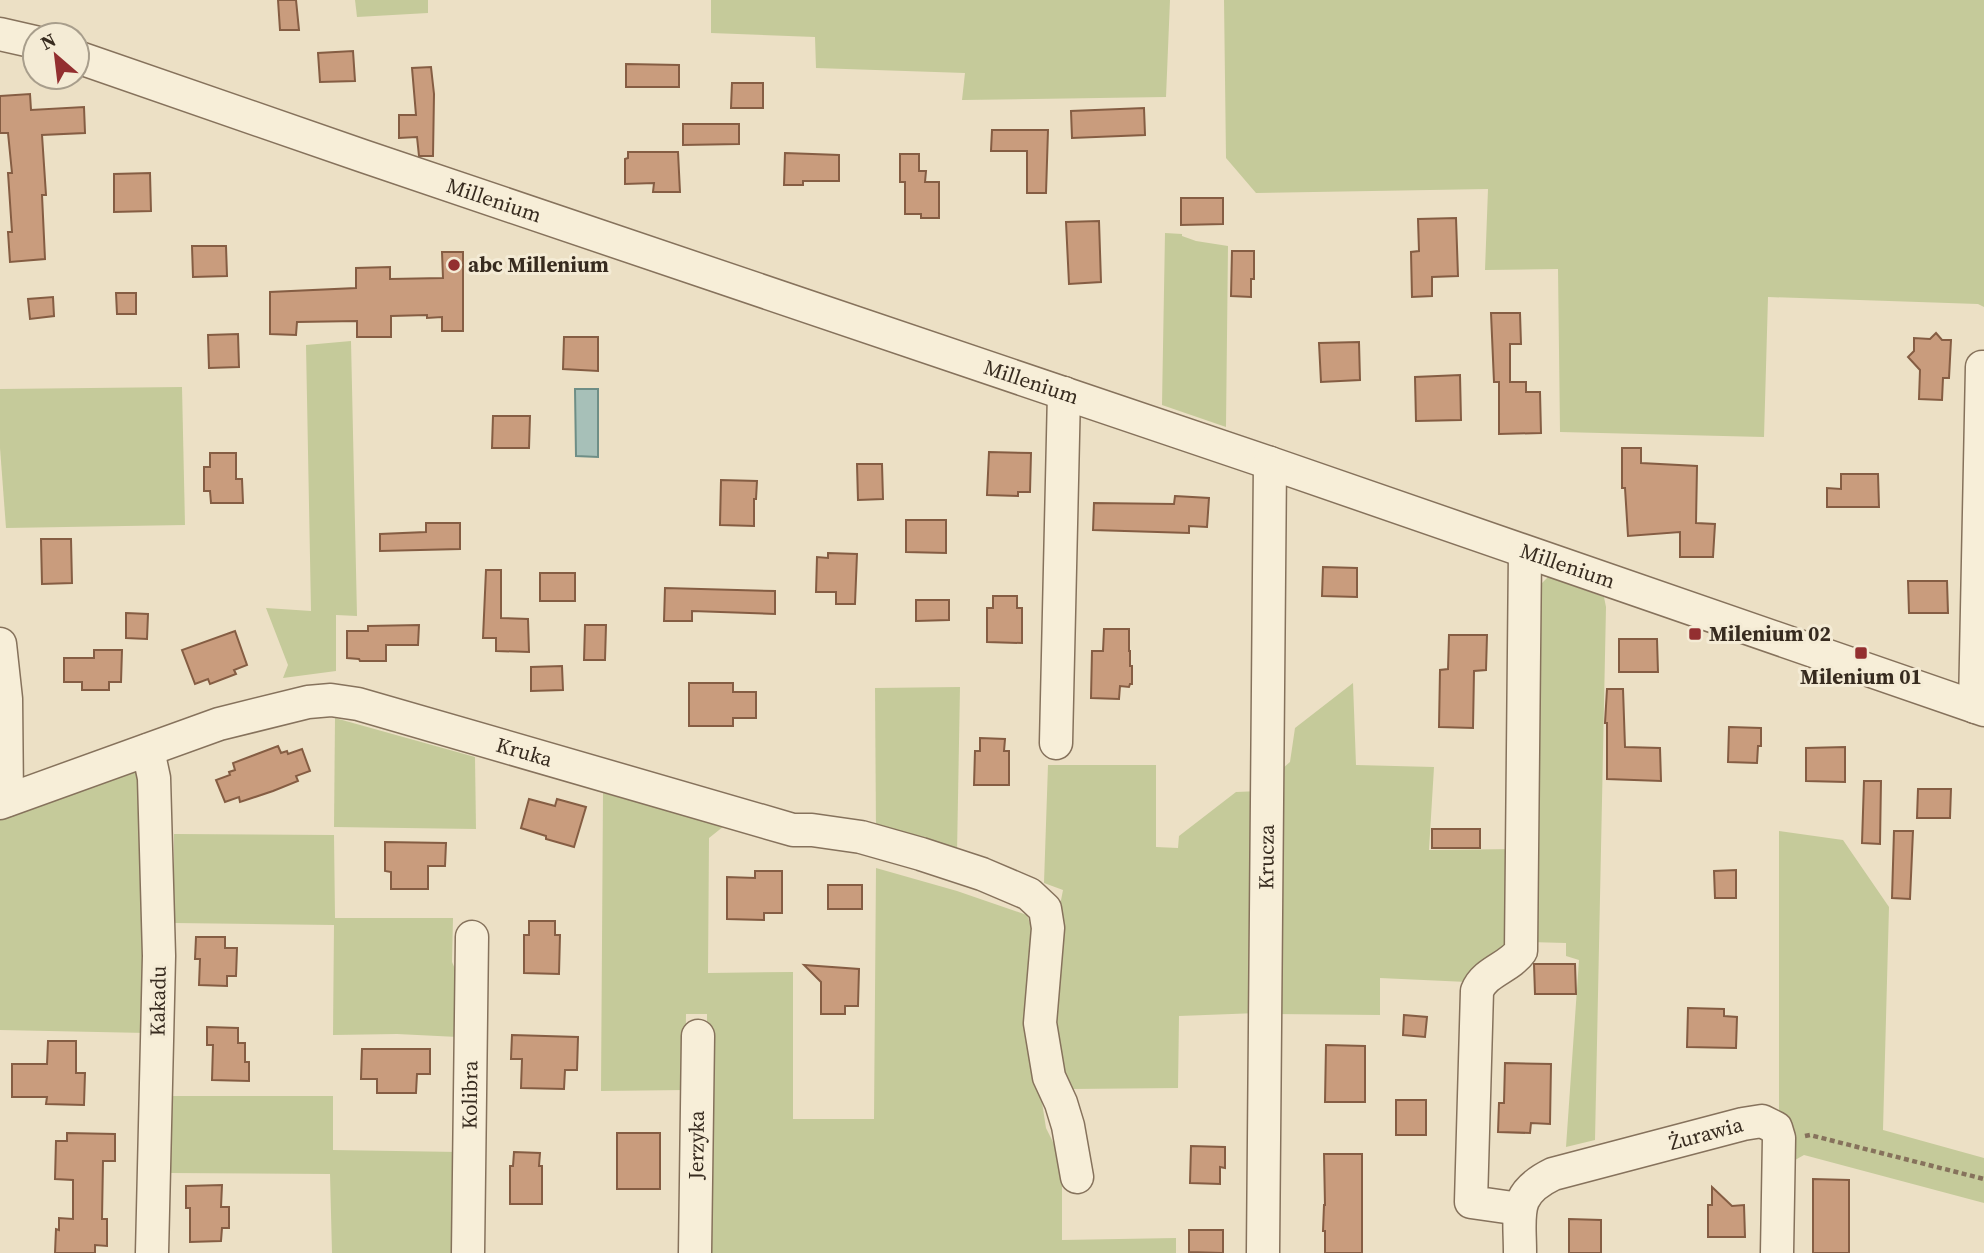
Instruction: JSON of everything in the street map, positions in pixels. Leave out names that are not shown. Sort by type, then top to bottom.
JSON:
[{"type":"street","points":[[0,34],[21,39]]},
{"type":"street","name":"Millenium","points":[[91,62],[1980,708]]},
{"type":"street","points":[[1980,708],[1982,367]]},
{"type":"street","points":[[1056,743],[1065,393]]},
{"type":"street","name":"Krucza","points":[[1263,1253],[1269,463]]},
{"type":"street","points":[[1520,1253],[1520,1209],[1471,1202],[1478,991],[1481,982],[1517,957],[1521,951],[1525,552]]},
{"type":"street","points":[[0,644],[6,699],[4,802]]},
{"type":"street","name":"Kruka","points":[[4,802],[219,724],[308,702],[340,701],[793,830],[861,837],[982,874],[1029,894],[1045,909],[1048,928],[1040,1023],[1049,1077],[1062,1103],[1077,1177]]},
{"type":"street","name":"Kakadu","points":[[148,750],[154,779],[159,956],[152,1253]]},
{"type":"street","name":"Kolibra","points":[[468,1253],[471,937]]},
{"type":"street","name":"Jerzyka","points":[[695,1253],[698,1037]]},
{"type":"street","name":"Żurawia","points":[[1520,1209],[1526,1191],[1553,1174],[1753,1122],[1768,1123],[1776,1128],[1779,1138]]},
{"type":"street","points":[[1777,1253],[1779,1138]]},
{"type":"path","points":[[1779,1138],[1810,1135],[1984,1179]]},
{"type":"green space","points":[[355,0],[428,0],[428,13],[357,17]]},
{"type":"green space","points":[[711,0],[1170,0],[1166,97],[962,100],[965,73],[816,68],[815,37],[711,33]]},
{"type":"green space","points":[[1224,0],[1984,0],[1984,307],[1978,304],[1768,297],[1764,437],[1560,432],[1558,269],[1485,270],[1488,189],[1256,193],[1226,158]]},
{"type":"green space","points":[[1165,233],[1182,234],[1196,241],[1228,246],[1226,427],[1162,405]]},
{"type":"green space","points":[[351,341],[357,616],[336,615],[336,671],[283,678],[288,665],[266,608],[311,611],[306,345]]},
{"type":"green space","points":[[182,387],[185,525],[6,528],[0,448],[0,389]]},
{"type":"green space","points":[[1548,577],[1604,597],[1606,607],[1595,1140],[1566,1147],[1579,960],[1566,956],[1566,943],[1529,942],[1537,588]]},
{"type":"green space","points":[[1353,683],[1356,765],[1434,767],[1429,850],[1518,849],[1515,952],[1467,982],[1380,978],[1380,1015],[1275,1014],[1275,775],[1290,762],[1295,728]]},
{"type":"green space","points":[[960,687],[957,854],[876,832],[875,688]]},
{"type":"green space","points":[[335,718],[475,757],[476,829],[334,827]]},
{"type":"green space","points":[[1048,765],[1156,765],[1156,847],[1178,848],[1179,836],[1236,792],[1260,791],[1258,1013],[1179,1016],[1178,1088],[1071,1089],[1058,1059],[1053,1023],[1056,926],[1063,890],[1044,883]]},
{"type":"green space","points":[[140,768],[147,1033],[0,1030],[0,810]]},
{"type":"green space","points":[[603,793],[724,826],[709,838],[708,973],[793,972],[793,1119],[874,1119],[876,868],[957,891],[1027,915],[1034,935],[1028,1012],[1046,1128],[1062,1160],[1062,1240],[1176,1238],[1176,1253],[706,1253],[707,1014],[686,1014],[685,1090],[601,1091]]},
{"type":"green space","points":[[1779,831],[1843,840],[1889,907],[1883,1130],[1984,1158],[1984,1203],[1804,1155],[1786,1165],[1779,1111]]},
{"type":"green space","points":[[174,834],[334,835],[335,918],[453,918],[452,962],[459,978],[458,1037],[333,1035],[334,925],[174,923]]},
{"type":"green space","points":[[169,1096],[333,1096],[333,1150],[459,1152],[456,1253],[332,1253],[330,1174],[169,1173]]},
{"type":"water","points":[[575,389],[598,389],[598,457],[576,456]]},
{"type":"building","points":[[278,0],[296,0],[299,30],[280,30]]},
{"type":"building","points":[[353,51],[355,81],[320,82],[318,53]]},
{"type":"building","points":[[626,64],[679,65],[679,87],[626,87]]},
{"type":"building","points":[[431,67],[434,94],[433,156],[419,156],[417,137],[399,138],[399,115],[416,115],[412,68]]},
{"type":"building","points":[[732,83],[763,83],[763,108],[731,108]]},
{"type":"building","points":[[30,94],[31,110],[84,107],[85,133],[42,135],[46,195],[42,195],[45,259],[10,262],[8,232],[12,232],[8,173],[12,173],[8,133],[0,133],[0,96]]},
{"type":"building","points":[[1144,108],[1145,135],[1072,138],[1071,111]]},
{"type":"building","points":[[683,124],[739,124],[739,144],[683,145]]},
{"type":"building","points":[[992,130],[1048,130],[1046,193],[1027,193],[1027,151],[991,151]]},
{"type":"building","points":[[628,152],[678,152],[680,192],[653,192],[654,183],[625,184],[625,159],[628,158]]},
{"type":"building","points":[[785,153],[839,155],[839,181],[803,181],[803,185],[784,185]]},
{"type":"building","points":[[900,154],[919,154],[919,171],[926,171],[925,182],[939,182],[939,218],[921,218],[921,214],[905,214],[905,182],[900,182]]},
{"type":"building","points":[[150,173],[151,211],[114,212],[114,174]]},
{"type":"building","points":[[1181,198],[1223,198],[1223,224],[1181,225]]},
{"type":"building","points":[[1456,218],[1458,276],[1432,277],[1432,296],[1412,297],[1411,252],[1419,251],[1418,219]]},
{"type":"building","points":[[1099,221],[1101,282],[1069,284],[1066,222]]},
{"type":"building","points":[[192,246],[226,246],[227,276],[193,277]]},
{"type":"building","points":[[1232,251],[1254,251],[1251,297],[1231,296]]},
{"type":"building","points":[[442,252],[463,252],[463,331],[442,331],[442,317],[427,318],[427,315],[391,316],[391,337],[357,337],[357,321],[297,322],[296,335],[270,334],[270,292],[356,288],[356,268],[390,267],[390,279],[443,278]]},
{"type":"building","points":[[116,293],[136,293],[136,314],[117,314]]},
{"type":"building","points":[[53,297],[54,316],[30,319],[28,299]]},
{"type":"building","points":[[1491,313],[1520,313],[1521,344],[1510,344],[1510,382],[1526,382],[1526,392],[1540,392],[1541,433],[1499,434],[1499,382],[1494,382]]},
{"type":"building","points":[[1936,333],[1942,340],[1951,340],[1949,378],[1943,378],[1942,400],[1919,399],[1920,370],[1908,357],[1914,351],[1914,338],[1930,339]]},
{"type":"building","points":[[238,334],[239,367],[209,368],[208,335]]},
{"type":"building","points":[[564,337],[598,337],[598,371],[563,369]]},
{"type":"building","points":[[1359,342],[1360,380],[1321,382],[1319,343]]},
{"type":"building","points":[[1460,375],[1461,420],[1416,421],[1415,377]]},
{"type":"building","points":[[493,416],[530,416],[529,448],[492,448]]},
{"type":"building","points":[[1622,448],[1641,448],[1641,463],[1697,466],[1696,523],[1715,524],[1713,557],[1680,557],[1680,532],[1628,536],[1625,488],[1622,488]]},
{"type":"building","points":[[989,452],[1031,453],[1030,492],[1018,492],[1018,496],[987,495]]},
{"type":"building","points":[[210,453],[236,453],[236,479],[242,479],[243,503],[211,503],[210,491],[204,491],[204,467],[210,467]]},
{"type":"building","points":[[857,464],[882,464],[883,499],[858,500]]},
{"type":"building","points":[[1841,474],[1878,474],[1879,507],[1827,507],[1827,488],[1841,489]]},
{"type":"building","points":[[721,480],[757,481],[754,526],[720,525]]},
{"type":"building","points":[[1175,496],[1209,498],[1207,527],[1189,526],[1189,533],[1093,530],[1094,503],[1174,504]]},
{"type":"building","points":[[906,520],[946,520],[946,553],[906,552]]},
{"type":"building","points":[[426,523],[460,523],[460,549],[380,551],[380,534],[426,532]]},
{"type":"building","points":[[41,539],[71,539],[72,583],[42,584]]},
{"type":"building","points":[[828,553],[857,554],[855,604],[836,604],[836,592],[816,592],[817,557],[828,558]]},
{"type":"building","points":[[1323,567],[1357,568],[1357,597],[1322,596]]},
{"type":"building","points":[[486,570],[501,570],[501,618],[528,619],[529,652],[496,651],[496,638],[483,638]]},
{"type":"building","points":[[540,573],[575,573],[575,601],[540,601]]},
{"type":"building","points":[[1908,581],[1947,581],[1948,613],[1909,613]]},
{"type":"building","points":[[665,588],[775,591],[775,614],[692,611],[692,621],[664,621]]},
{"type":"building","points":[[993,596],[1017,596],[1017,608],[1022,608],[1022,643],[987,642],[987,608],[993,608]]},
{"type":"building","points":[[916,600],[949,600],[949,620],[916,621]]},
{"type":"building","points":[[126,613],[148,614],[147,639],[126,638]]},
{"type":"building","points":[[419,625],[418,645],[386,645],[386,661],[347,658],[347,631],[368,631],[368,626]]},
{"type":"building","points":[[585,625],[606,625],[605,660],[584,660]]},
{"type":"building","points":[[1104,629],[1129,629],[1132,684],[1129,687],[1120,686],[1119,699],[1091,698],[1092,651],[1103,651]]},
{"type":"building","points":[[235,631],[247,665],[234,670],[236,674],[210,684],[208,679],[195,684],[182,650]]},
{"type":"building","points":[[1449,635],[1487,635],[1486,670],[1474,671],[1473,728],[1439,727],[1440,670],[1448,669]]},
{"type":"building","points":[[1619,639],[1657,639],[1658,672],[1619,672]]},
{"type":"building","points":[[94,650],[122,650],[121,682],[109,682],[109,690],[82,690],[82,682],[64,682],[64,658],[94,658]]},
{"type":"building","points":[[562,666],[563,690],[531,691],[531,667]]},
{"type":"building","points":[[689,683],[733,683],[733,692],[756,692],[756,718],[733,718],[733,726],[689,726]]},
{"type":"building","points":[[1607,689],[1623,689],[1625,747],[1660,748],[1661,781],[1607,779]]},
{"type":"building","points":[[1729,727],[1761,728],[1757,763],[1728,762]]},
{"type":"building","points":[[980,738],[1005,739],[1004,751],[1009,751],[1009,785],[974,785],[975,751],[980,751]]},
{"type":"building","points":[[278,746],[281,753],[287,751],[288,754],[302,749],[310,771],[296,776],[298,781],[273,791],[240,802],[239,797],[225,802],[216,780],[235,770],[233,763]]},
{"type":"building","points":[[1845,747],[1845,782],[1806,781],[1806,748]]},
{"type":"building","points":[[1864,781],[1881,781],[1880,844],[1862,843]]},
{"type":"building","points":[[1918,789],[1951,789],[1950,818],[1917,818]]},
{"type":"building","points":[[529,799],[555,806],[557,799],[586,807],[574,847],[521,828]]},
{"type":"building","points":[[1432,829],[1480,829],[1480,848],[1432,848]]},
{"type":"building","points":[[1894,831],[1913,831],[1910,899],[1892,898]]},
{"type":"building","points":[[385,842],[446,843],[445,866],[428,866],[428,889],[391,889],[391,872],[385,871]]},
{"type":"building","points":[[1736,870],[1736,898],[1715,898],[1714,871]]},
{"type":"building","points":[[755,871],[782,871],[782,913],[764,913],[764,920],[727,919],[727,877],[755,878]]},
{"type":"building","points":[[828,885],[862,885],[862,909],[828,909]]},
{"type":"building","points":[[529,921],[555,921],[555,935],[560,935],[559,974],[524,973],[524,935],[529,935]]},
{"type":"building","points":[[196,937],[225,937],[225,948],[237,948],[236,976],[227,976],[227,986],[199,985],[200,959],[195,959]]},
{"type":"building","points":[[1534,964],[1575,964],[1576,994],[1535,994]]},
{"type":"building","points":[[804,965],[859,969],[858,1006],[845,1006],[845,1014],[821,1014],[821,982]]},
{"type":"building","points":[[1688,1008],[1724,1009],[1724,1016],[1737,1017],[1736,1048],[1687,1047]]},
{"type":"building","points":[[1404,1015],[1427,1017],[1425,1037],[1403,1035]]},
{"type":"building","points":[[207,1027],[238,1028],[238,1043],[245,1043],[245,1062],[249,1062],[249,1081],[212,1080],[213,1045],[207,1045]]},
{"type":"building","points":[[512,1035],[578,1037],[577,1070],[565,1070],[564,1089],[521,1088],[522,1059],[511,1059]]},
{"type":"building","points":[[48,1041],[76,1041],[76,1073],[85,1073],[84,1105],[46,1104],[47,1097],[12,1097],[12,1064],[47,1064]]},
{"type":"building","points":[[1326,1045],[1365,1046],[1365,1102],[1325,1102]]},
{"type":"building","points":[[362,1049],[430,1049],[430,1074],[417,1074],[416,1093],[377,1093],[377,1079],[361,1079]]},
{"type":"building","points":[[1505,1063],[1551,1064],[1550,1124],[1531,1123],[1530,1133],[1498,1132],[1499,1103],[1504,1103]]},
{"type":"building","points":[[1396,1100],[1426,1100],[1426,1135],[1396,1135]]},
{"type":"building","points":[[67,1133],[115,1134],[115,1161],[103,1161],[102,1219],[107,1219],[107,1246],[95,1245],[95,1253],[55,1253],[59,1218],[73,1219],[73,1180],[55,1179],[56,1141],[67,1141]]},
{"type":"building","points":[[617,1133],[660,1133],[660,1189],[617,1189]]},
{"type":"building","points":[[1191,1146],[1225,1147],[1225,1168],[1220,1167],[1220,1184],[1190,1183]]},
{"type":"building","points":[[514,1152],[540,1153],[542,1204],[510,1204],[510,1166],[513,1166]]},
{"type":"building","points":[[1324,1154],[1362,1154],[1362,1253],[1325,1253]]},
{"type":"building","points":[[1813,1179],[1849,1180],[1849,1253],[1813,1253]]},
{"type":"building","points":[[222,1185],[221,1207],[229,1207],[229,1228],[222,1228],[221,1241],[190,1242],[190,1208],[186,1208],[186,1186]]},
{"type":"building","points":[[1712,1187],[1732,1206],[1744,1205],[1745,1237],[1708,1237],[1708,1205],[1712,1205]]},
{"type":"building","points":[[1569,1219],[1601,1220],[1601,1253],[1569,1253]]},
{"type":"building","points":[[1189,1230],[1223,1230],[1223,1253],[1189,1252]]},
{"type":"place","name":"abc Millenium","points":[[454,265]]},
{"type":"place","name":"Milenium 02","points":[[1695,634]]},
{"type":"place","name":"Milenium 01","points":[[1861,653]]}]
